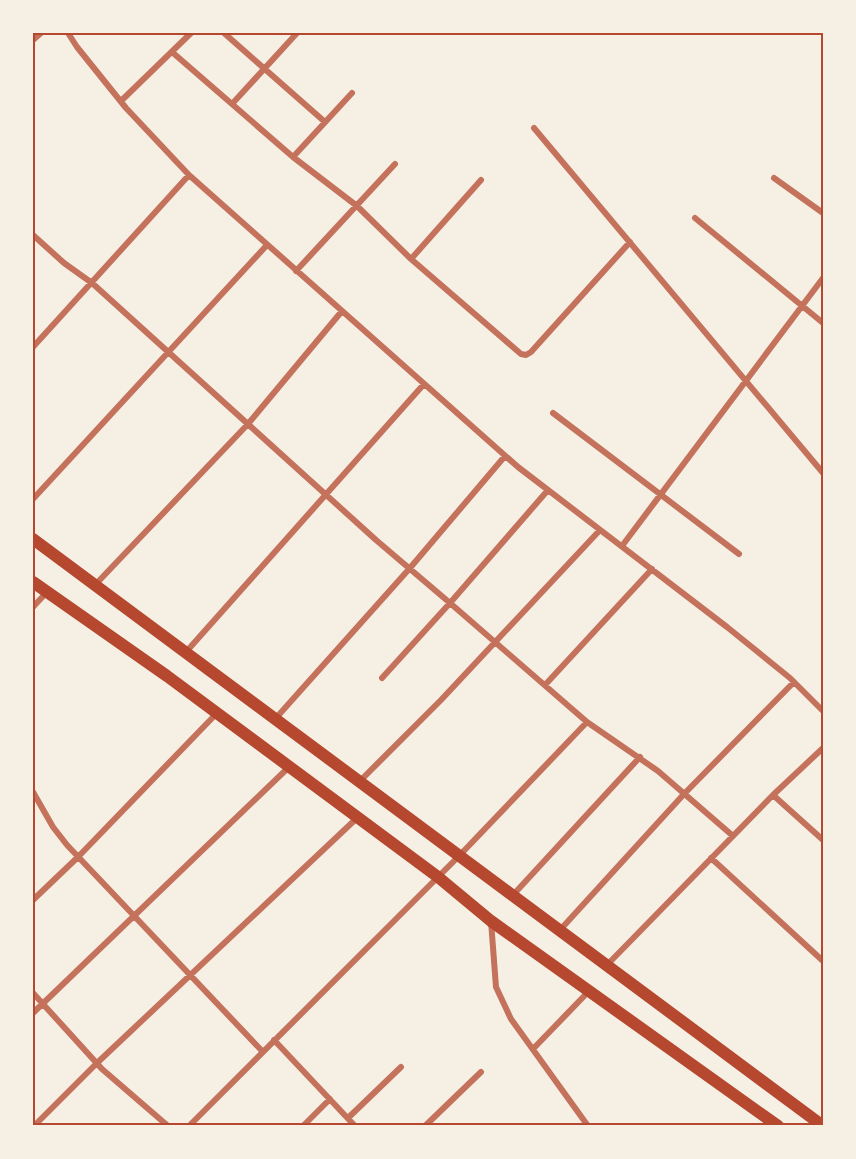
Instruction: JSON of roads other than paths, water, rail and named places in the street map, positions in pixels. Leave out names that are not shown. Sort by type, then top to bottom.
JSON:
[{"type":"main road","points":[[33,539],[823,1126]]},
{"type":"main road","points":[[33,582],[217,713],[438,877],[491,921],[778,1126]]},
{"type":"street","points":[[33,40],[41,33]]},
{"type":"street","points":[[68,33],[121,101],[189,175],[505,456],[727,627],[794,682],[823,711]]},
{"type":"street","points":[[121,101],[191,33]]},
{"type":"street","points":[[224,33],[325,122]]},
{"type":"street","points":[[232,104],[297,33]]},
{"type":"street","points":[[172,52],[293,157],[357,206],[411,259],[521,354],[526,355],[630,242]]},
{"type":"street","points":[[293,157],[352,93]]},
{"type":"street","points":[[534,128],[823,473]]},
{"type":"street","points":[[296,271],[394,164]]},
{"type":"street","points":[[34,343],[92,283],[189,175]]},
{"type":"street","points":[[774,178],[823,213]]},
{"type":"street","points":[[411,259],[481,180]]},
{"type":"street","points":[[695,218],[823,323]]},
{"type":"street","points":[[33,235],[64,263],[92,283],[327,495],[587,722],[640,757],[733,836]]},
{"type":"street","points":[[33,499],[267,245]]},
{"type":"street","points":[[621,546],[823,278]]},
{"type":"street","points":[[95,585],[248,424],[342,311]]},
{"type":"street","points":[[185,652],[424,384]]},
{"type":"street","points":[[553,413],[739,554]]},
{"type":"street","points":[[276,718],[410,568],[505,456]]},
{"type":"street","points":[[382,678],[548,490]]},
{"type":"street","points":[[360,781],[408,734],[600,530]]},
{"type":"street","points":[[545,685],[652,569]]},
{"type":"street","points":[[33,607],[47,592]]},
{"type":"street","points":[[560,930],[684,794],[794,682]]},
{"type":"street","points":[[33,900],[78,857],[217,713]]},
{"type":"street","points":[[189,1126],[459,856],[587,722]]},
{"type":"street","points":[[607,965],[773,795],[823,748]]},
{"type":"street","points":[[513,896],[640,757]]},
{"type":"street","points":[[33,1013],[289,767]]},
{"type":"street","points":[[33,792],[53,827],[78,857],[263,1052]]},
{"type":"street","points":[[773,795],[823,840]]},
{"type":"street","points":[[34,1126],[97,1063],[357,818]]},
{"type":"street","points":[[711,858],[823,961]]},
{"type":"street","points":[[491,921],[496,987],[511,1019],[584,1124]]},
{"type":"street","points":[[533,1049],[589,991]]},
{"type":"street","points":[[33,993],[97,1063],[168,1126]]},
{"type":"street","points":[[274,1040],[355,1126]]},
{"type":"street","points":[[348,1118],[401,1067]]},
{"type":"street","points":[[425,1126],[481,1072]]},
{"type":"street","points":[[303,1126],[330,1099]]}]
